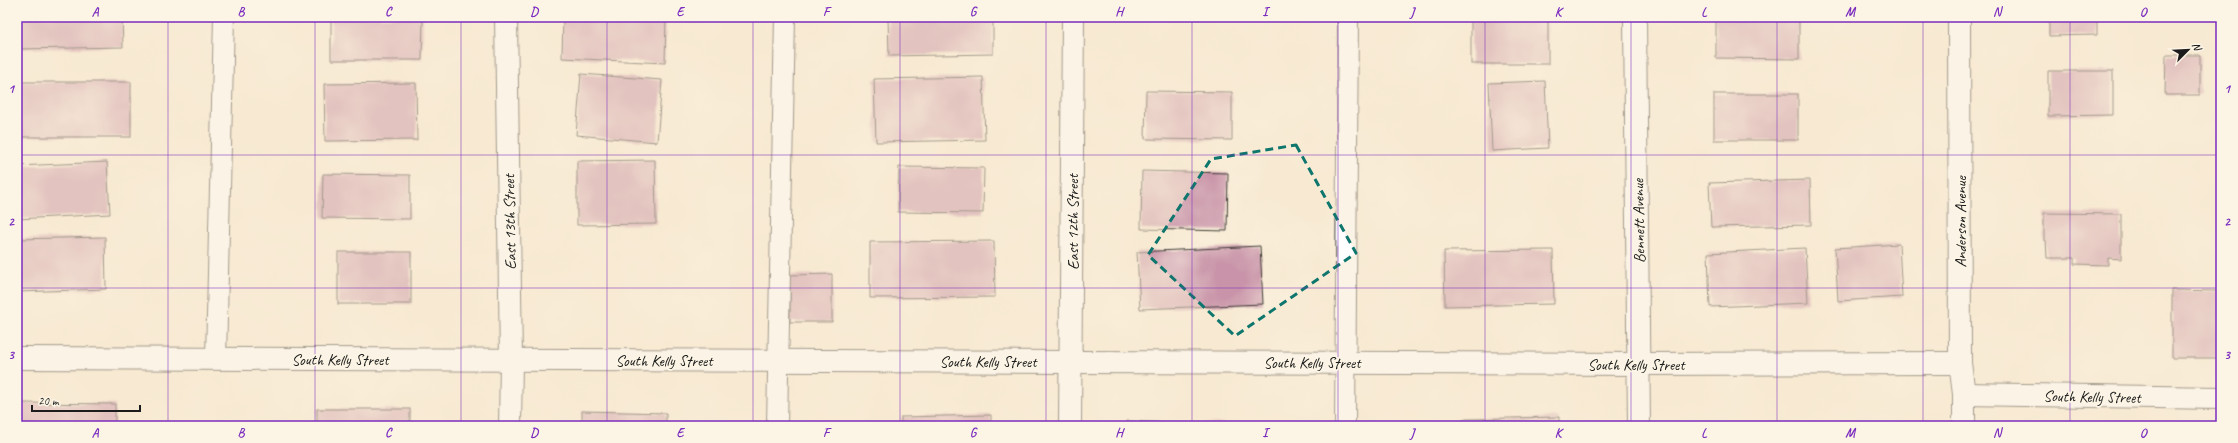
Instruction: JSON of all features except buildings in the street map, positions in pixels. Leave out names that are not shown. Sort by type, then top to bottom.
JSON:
[{"type":"street","name":"East 13th Street","points":[[506,17],[512,360],[510,426]]},
{"type":"street","name":"East 12th Street","points":[[1070,426],[1073,17]]},
{"type":"street","name":"Bennett Avenue","points":[[1636,17],[1640,364],[1639,426]]},
{"type":"street","name":"Anderson Avenue","points":[[1959,17],[1960,363],[1964,394],[1964,426]]},
{"type":"street","name":"South Kelly Street","points":[[17,358],[1640,364],[1960,363]]},
{"type":"street","name":"South Kelly Street","points":[[1964,394],[2221,398]]},
{"type":"lane","points":[[216,358],[224,17]]},
{"type":"lane","points":[[777,426],[785,17]]},
{"type":"lane","points":[[1345,426],[1348,17]]},
{"type":"highlighted area","points":[[1296,145],[1356,253],[1235,336],[1148,255],[1211,159]]}]
